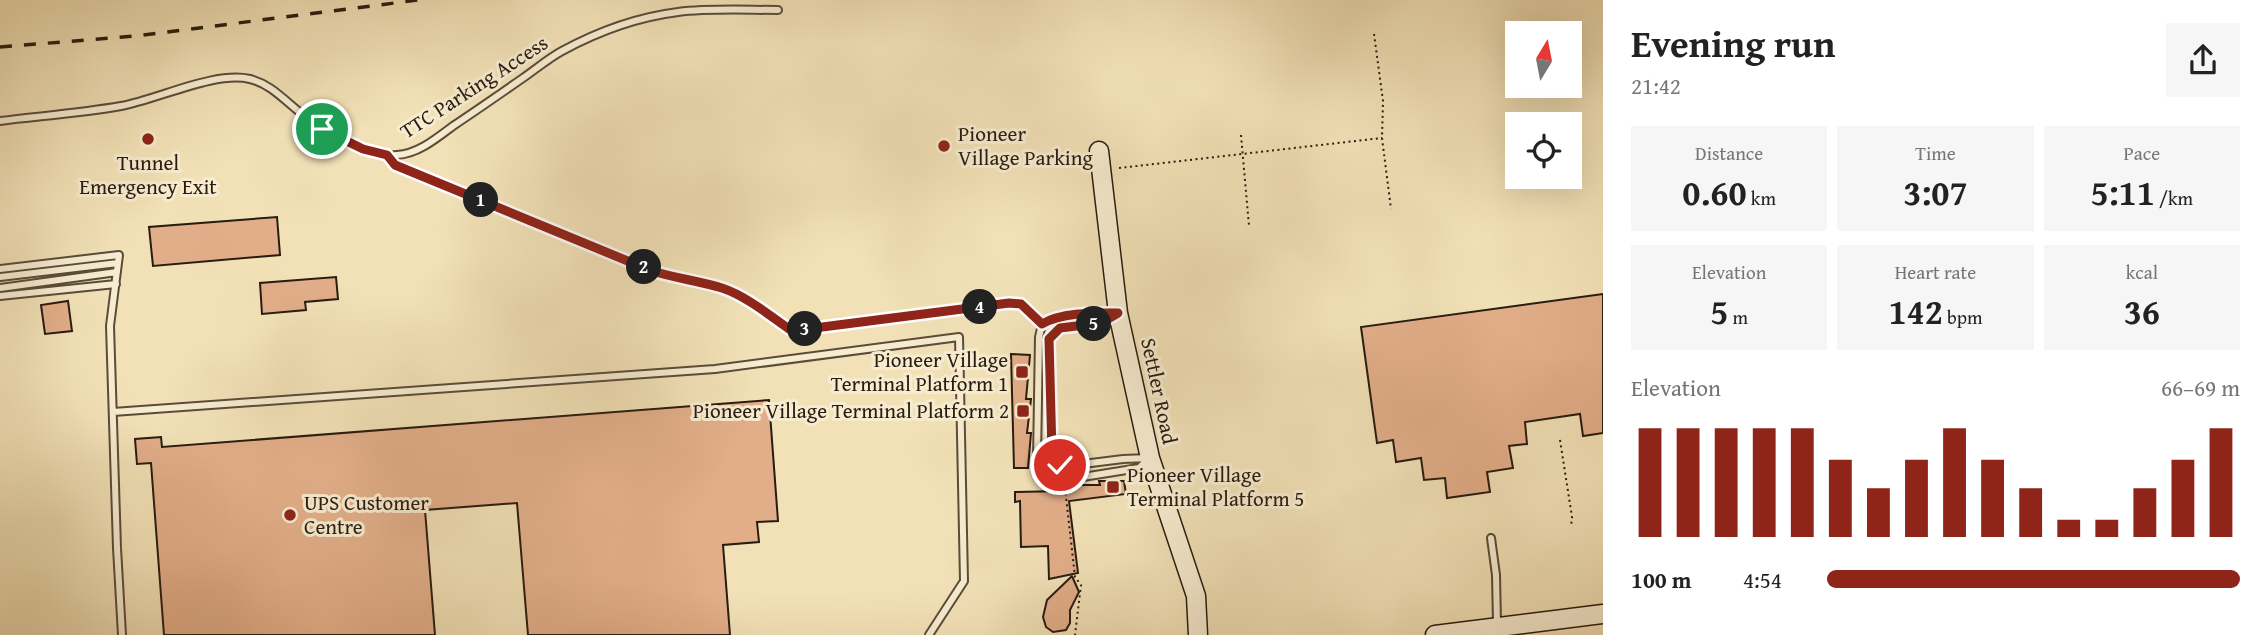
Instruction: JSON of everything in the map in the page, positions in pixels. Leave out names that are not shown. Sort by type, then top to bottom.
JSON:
[{"type":"street","name":"Settler Road","points":[[1098,151],[1118,313],[1150,458],[1196,596],[1198,635]]},
{"type":"street","points":[[1435,635],[1603,614]]},
{"type":"lane","name":"TTC Parking Access","points":[[0,121],[120,106],[233,76],[262,83],[322,129],[363,149],[399,155],[414,151],[436,138],[561,52],[595,35],[636,21],[676,12],[778,10]]},
{"type":"lane","points":[[387,155],[395,165],[652,271],[722,288],[789,329],[799,330],[1009,303],[1021,304],[1042,324]]},
{"type":"lane","points":[[0,269],[119,259]]},
{"type":"lane","points":[[119,259],[110,326],[122,635]]},
{"type":"lane","points":[[0,278],[119,259]]},
{"type":"lane","points":[[0,288],[117,272]]},
{"type":"lane","points":[[0,296],[116,284]]},
{"type":"lane","points":[[1042,324],[1052,319],[1118,313]]},
{"type":"lane","points":[[1118,313],[1101,323],[1060,328],[1049,339],[1052,453],[1055,461],[1067,466],[1150,458]]},
{"type":"lane","points":[[1042,324],[1039,337],[1037,459],[1050,480],[1139,468],[1150,458]]},
{"type":"lane","points":[[113,412],[715,369],[959,337],[964,581],[929,635]]},
{"type":"lane","points":[[1491,538],[1498,627]]},
{"type":"path","points":[[1374,34],[1383,101],[1382,138],[1391,209]]},
{"type":"path","points":[[1241,135],[1249,226]]},
{"type":"path","points":[[1119,168],[1382,138]]},
{"type":"path","points":[[1560,440],[1572,517],[1571,527]]},
{"type":"path","points":[[1064,480],[1075,577],[1081,585],[1075,635]]},
{"type":"building","points":[[277,217],[280,255],[153,266],[149,227]]},
{"type":"building","points":[[336,277],[338,299],[305,302],[306,310],[262,314],[260,283]]},
{"type":"building","points":[[1603,294],[1603,433],[1583,436],[1580,414],[1525,422],[1527,444],[1509,446],[1513,468],[1487,472],[1490,492],[1447,498],[1445,478],[1424,480],[1421,458],[1396,462],[1393,440],[1377,443],[1361,327]]},
{"type":"building","points":[[68,301],[72,331],[45,334],[41,305]]},
{"type":"building","points":[[1011,354],[1030,355],[1026,399],[1031,399],[1027,433],[1031,433],[1028,468],[1014,468]]},
{"type":"building","name":"UPS Customer Centre","points":[[769,400],[778,521],[757,522],[759,542],[723,545],[730,635],[528,635],[517,503],[425,510],[435,635],[164,635],[151,463],[137,464],[135,439],[161,437],[162,447]]},
{"type":"building","points":[[1099,481],[1124,481],[1126,494],[1069,501],[1078,573],[1049,579],[1048,546],[1021,547],[1020,501],[1015,502],[1015,492],[1063,491],[1068,489],[1068,485],[1100,485]]},
{"type":"building","points":[[1072,576],[1079,592],[1070,610],[1070,623],[1066,630],[1053,632],[1046,627],[1043,617],[1047,600]]},
{"type":"railway","points":[[0,47],[136,36],[418,0]]},
{"type":"place","name":"Tunnel Emergency Exit","points":[[148,139]]},
{"type":"place","name":"Pioneer Village Parking","points":[[944,146]]},
{"type":"place","name":"Pioneer Village Terminal Platform 1","points":[[1022,372]]},
{"type":"place","name":"Pioneer Village Terminal Platform 2","points":[[1023,411]]},
{"type":"place","name":"Pioneer Village Terminal Platform 5","points":[[1113,487]]},
{"type":"place","name":"UPS Customer Centre","points":[[290,515]]},
{"type":"route","points":[[322,129],[363,149],[387,155],[395,165],[652,271],[722,288],[789,329],[799,330],[1009,303],[1021,304],[1042,324],[1052,319],[1118,313],[1101,323],[1060,328],[1049,339],[1052,453],[1060,465]]}]
